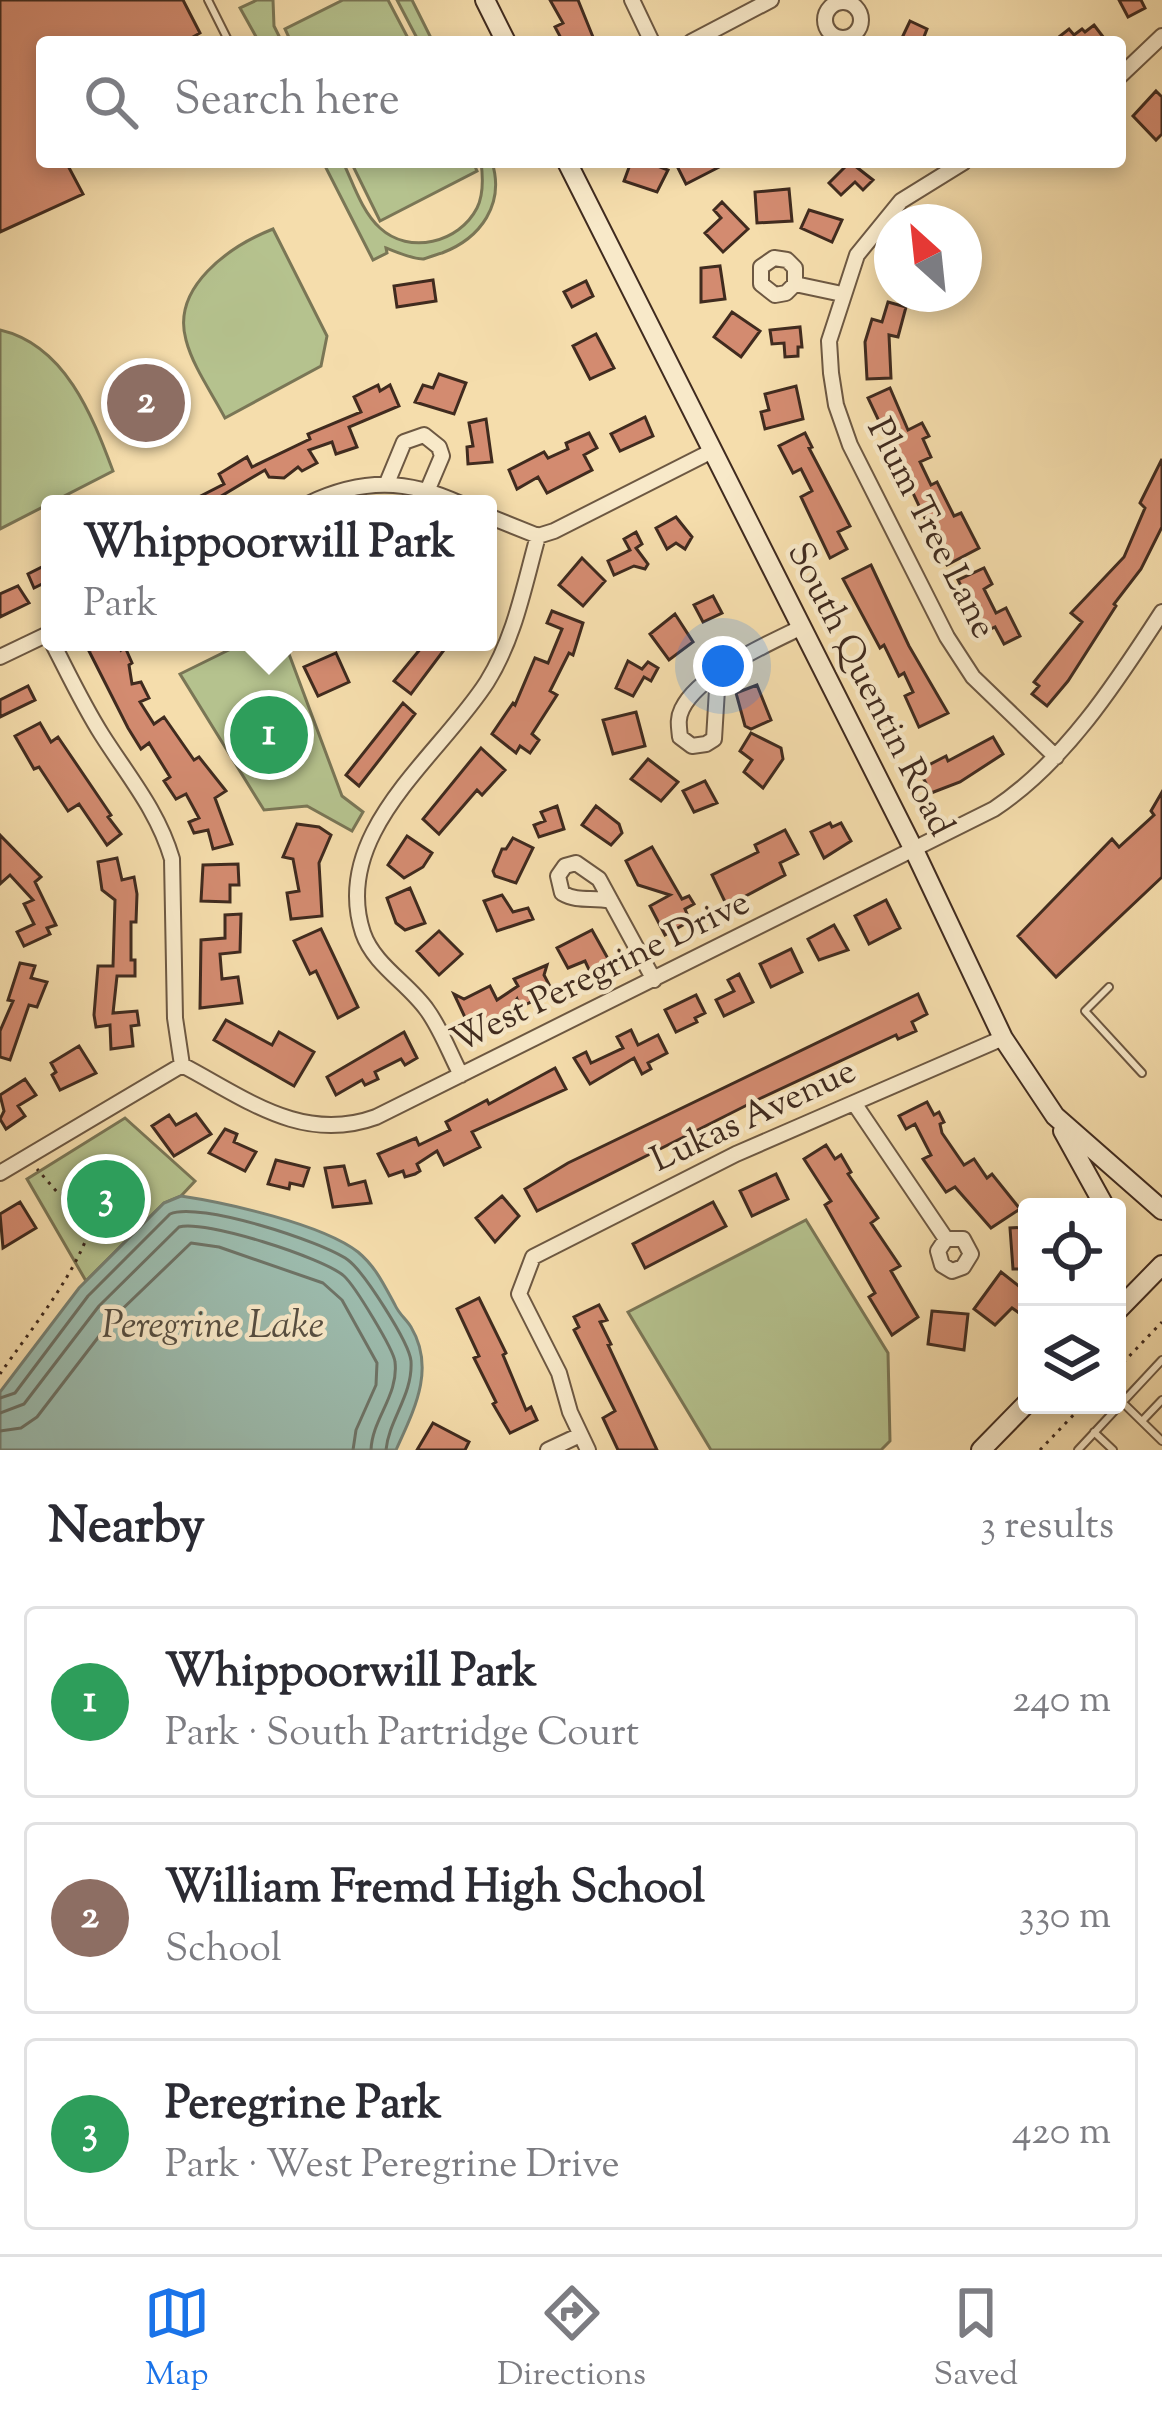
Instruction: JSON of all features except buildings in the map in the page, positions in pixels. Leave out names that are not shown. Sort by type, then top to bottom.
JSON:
[{"type":"main road","points":[[485,0],[503,36]]},
{"type":"main road","name":"South Quentin Road","points":[[570,168],[915,852],[1003,1038],[1055,1116],[1162,1210]]},
{"type":"main road","points":[[1055,1116],[1100,1198]]},
{"type":"main road","points":[[1122,1306],[1162,1265]]},
{"type":"main road","points":[[981,1450],[1018,1412]]},
{"type":"street","points":[[632,0],[649,36]]},
{"type":"street","points":[[702,36],[771,0]]},
{"type":"street","points":[[1126,70],[1162,36]]},
{"type":"street","name":"Plum Tree Lane","points":[[954,168],[901,201],[857,255],[829,341],[836,405],[850,445],[958,656],[973,677],[1056,757]]},
{"type":"street","points":[[795,284],[842,294]]},
{"type":"street","points":[[387,483],[404,442],[424,435],[442,456],[428,489]]},
{"type":"street","points":[[461,1075],[427,1011],[370,949],[357,907],[358,866],[382,817],[485,684],[504,652],[538,536],[710,452]]},
{"type":"street","points":[[332,495],[356,486],[387,483],[441,495]]},
{"type":"street","points":[[497,520],[538,536]]},
{"type":"street","name":"West Peregrine Drive","points":[[182,1065],[278,1115],[331,1128],[376,1117],[915,852],[1028,787],[1133,656],[1162,611]]},
{"type":"street","points":[[718,673],[714,739],[692,746],[680,737],[678,719],[683,705],[718,673],[800,628]]},
{"type":"street","points":[[0,657],[41,641]]},
{"type":"street","points":[[0,1172],[182,1065],[175,1018],[172,859],[159,820],[88,713],[57,651]]},
{"type":"street","points":[[611,901],[654,980]]},
{"type":"street","name":"Lukas Avenue","points":[[580,1435],[559,1373],[519,1294],[533,1257],[736,1154],[1003,1038]]},
{"type":"street","points":[[854,1103],[946,1239]]},
{"type":"street","points":[[548,1450],[580,1435],[588,1450]]},
{"type":"lane","points":[[208,0],[226,36]]},
{"type":"lane","points":[[1108,987],[1085,1011],[1142,1073]]},
{"type":"lane","points":[[1126,1394],[1162,1360]]},
{"type":"lane","points":[[1142,1421],[1162,1400]]},
{"type":"lane","points":[[1126,1406],[1162,1441]]},
{"type":"lane","points":[[1078,1450],[1109,1414]]},
{"type":"lane","points":[[1094,1432],[1113,1450]]},
{"type":"path","points":[[0,1374],[59,1287],[92,1227],[94,1210],[58,1192],[28,1158]]},
{"type":"path","points":[[1126,1360],[1162,1322]]},
{"type":"path","points":[[1040,1450],[1074,1414]]},
{"type":"green space","points":[[257,0],[273,0],[279,36],[256,36],[240,8]]},
{"type":"green space","points":[[343,0],[388,0],[407,36],[288,36],[285,29]]},
{"type":"green space","points":[[397,0],[412,0],[430,36],[416,36]]},
{"type":"green space","points":[[326,168],[346,168],[358,197],[380,228],[419,243],[446,237],[469,220],[481,197],[481,168],[493,168],[492,205],[468,238],[423,259],[386,248],[387,253],[373,260]]},
{"type":"green space","points":[[354,168],[476,168],[477,171],[380,221]]},
{"type":"green space","points":[[273,229],[327,336],[321,366],[225,418],[189,350],[184,321],[187,303],[223,258]]},
{"type":"green space","points":[[0,330],[23,338],[59,366],[96,427],[113,471],[66,495],[41,495],[41,508],[0,529]]},
{"type":"green space","points":[[227,651],[288,651],[342,796],[363,812],[352,831],[307,806],[264,810],[180,674]]},
{"type":"green space","points":[[125,1118],[195,1181],[181,1196],[164,1203],[86,1281],[27,1179]]},
{"type":"green space","points":[[806,1220],[888,1353],[890,1441],[881,1450],[711,1450],[628,1312]]},
{"type":"water","name":"Peregrine Lake","points":[[181,1196],[248,1209],[322,1232],[370,1264],[411,1327],[422,1358],[420,1389],[396,1450],[0,1450],[0,1392],[79,1288],[164,1203]]},
{"type":"place","name":"William Fremd High School","points":[[146,403]]},
{"type":"place","name":"Whippoorwill Park","points":[[269,735]]},
{"type":"place","name":"Peregrine Park","points":[[106,1199]]}]
